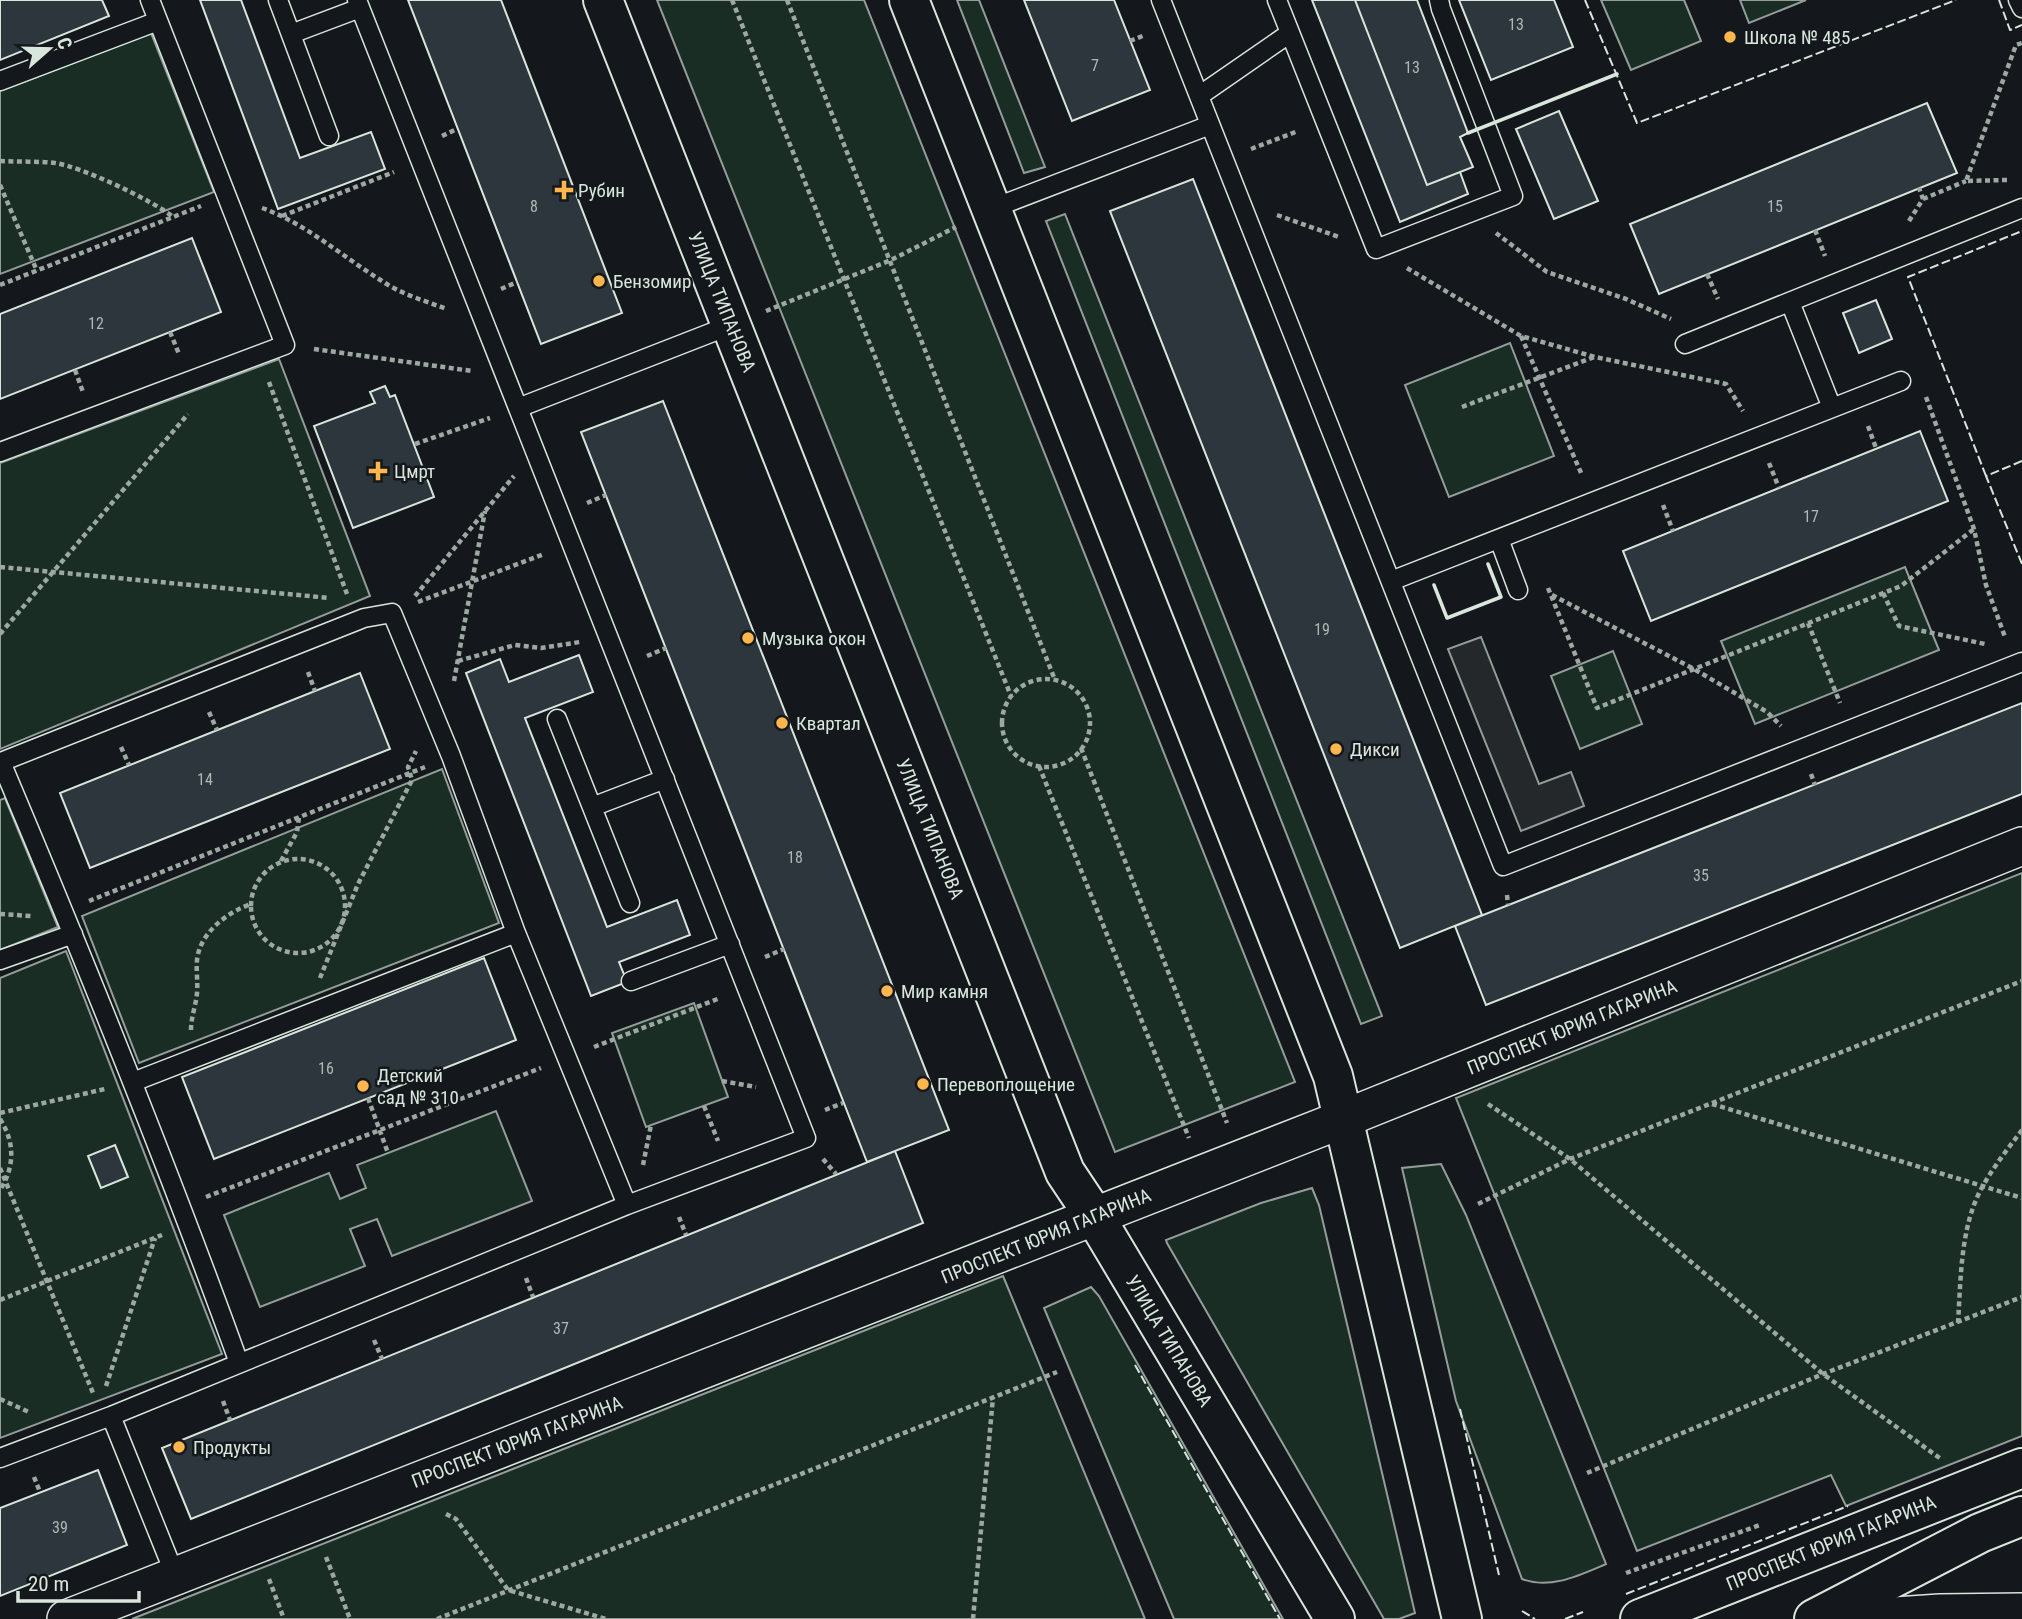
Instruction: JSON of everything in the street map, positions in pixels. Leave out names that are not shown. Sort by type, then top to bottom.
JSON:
[{"type":"main road","name":"УЛИЦА ТИПАНОВА","points":[[603,0],[1065,1172],[1095,1217],[1335,1619]]},
{"type":"main road","points":[[909,0],[1333,1076],[1462,1619]]},
{"type":"main road","name":"ПРОСПЕКТ ЮРИЯ ГАГАРИНА","points":[[1640,1619],[2022,1468]]},
{"type":"main road","points":[[1814,1619],[1980,1533],[2022,1516]]},
{"type":"street","name":"ПРОСПЕКТ ЮРИЯ ГАГАРИНА","points":[[66,1619],[1343,1119],[2022,846]]},
{"type":"street","points":[[1851,1619],[1940,1613],[2022,1612]]},
{"type":"lane","points":[[0,452],[285,345],[150,0]]},
{"type":"lane","points":[[278,0],[329,136]]},
{"type":"lane","points":[[1161,0],[1503,866],[1850,730],[2016,658]]},
{"type":"lane","points":[[1277,0],[1376,250],[1513,196],[1439,0]]},
{"type":"lane","points":[[2018,0],[2022,8]]},
{"type":"lane","points":[[0,1458],[111,1416],[627,1205],[806,1138],[358,4],[291,33]]},
{"type":"lane","points":[[0,81],[158,21]]},
{"type":"lane","points":[[1199,96],[1290,33]]},
{"type":"lane","points":[[991,209],[1210,125]]},
{"type":"lane","points":[[1685,344],[2022,208]]},
{"type":"lane","points":[[1790,302],[1832,408]]},
{"type":"lane","points":[[518,408],[731,325]]},
{"type":"lane","points":[[1391,581],[1901,381]]},
{"type":"lane","points":[[1499,538],[1518,590]]},
{"type":"lane","points":[[239,1363],[134,1082],[1,762],[364,618],[399,610],[438,724],[516,933],[627,1205]]},
{"type":"lane","points":[[557,719],[630,902]]},
{"type":"lane","points":[[592,807],[665,779]]},
{"type":"lane","points":[[0,960],[73,933]]},
{"type":"lane","points":[[134,1082],[516,933]]},
{"type":"lane","points":[[631,981],[730,944]]},
{"type":"lane","points":[[111,1416],[175,1575]]},
{"type":"path","points":[[732,0],[1011,696]]},
{"type":"path","points":[[787,0],[1055,680]]},
{"type":"path","points":[[1966,181],[2016,46],[2022,43]]},
{"type":"path","points":[[1223,160],[1325,120]]},
{"type":"path","points":[[0,162],[57,163],[134,194],[173,217]]},
{"type":"path","points":[[281,217],[420,162]]},
{"type":"path","points":[[1923,199],[1966,181],[2011,180]]},
{"type":"path","points":[[0,185],[37,271]]},
{"type":"path","points":[[731,325],[891,260],[991,209]]},
{"type":"path","points":[[1247,220],[1266,212],[1376,250],[1521,336],[1595,357],[1726,384],[1759,436],[1779,488]]},
{"type":"path","points":[[1469,213],[1547,272],[1626,299],[1707,335]]},
{"type":"path","points":[[1521,336],[1593,502]]},
{"type":"path","points":[[285,345],[504,375]]},
{"type":"path","points":[[0,566],[349,600],[259,355]]},
{"type":"path","points":[[1462,407],[1595,357]]},
{"type":"path","points":[[1901,381],[1918,376],[1974,529],[1986,584],[2016,658]]},
{"type":"path","points":[[0,634],[199,402],[190,380]]},
{"type":"path","points":[[415,444],[518,408]]},
{"type":"path","points":[[399,610],[534,450]]},
{"type":"path","points":[[315,1013],[314,996],[326,961],[358,884],[412,780],[408,767],[427,730],[438,724],[455,676],[485,511]]},
{"type":"path","points":[[1547,584],[1597,708],[1901,586],[1974,529]]},
{"type":"path","points":[[399,610],[571,544]]},
{"type":"path","points":[[1883,593],[1899,626],[2016,658]]},
{"type":"path","points":[[1551,595],[1694,669],[1767,712],[1801,749]]},
{"type":"path","points":[[1808,623],[1850,730]]},
{"type":"path","points":[[458,661],[515,645],[541,648],[608,638]]},
{"type":"path","points":[[1055,680],[1074,690],[1087,706],[1089,727],[1081,748],[1063,763],[1039,766],[1018,756],[1006,739],[1002,718],[1011,696],[1030,682],[1055,680]]},
{"type":"path","points":[[1081,748],[1227,1124]]},
{"type":"path","points":[[64,911],[451,757]]},
{"type":"path","points":[[1039,766],[1189,1139]]},
{"type":"path","points":[[281,861],[297,832],[299,817]]},
{"type":"path","points":[[297,858],[312,860],[326,867],[338,878],[346,908],[343,924],[335,937],[323,947],[308,953],[292,953],[277,948],[264,939],[255,926],[252,895],[258,881],[268,869],[281,861],[297,858]]},
{"type":"path","points":[[199,1057],[192,1042],[191,1024],[197,992],[197,958],[201,946],[223,918],[251,904]]},
{"type":"path","points":[[1478,1204],[1570,1159],[2022,981]]},
{"type":"path","points":[[182,1206],[747,988]]},
{"type":"path","points":[[1460,1072],[1485,1102],[1570,1159],[1823,1374],[1941,1459]]},
{"type":"path","points":[[0,1113],[134,1082]]},
{"type":"path","points":[[368,1098],[388,1153]]},
{"type":"path","points":[[1711,1103],[2022,1198]]},
{"type":"path","points":[[0,1119],[11,1144],[12,1160],[0,1190]]},
{"type":"path","points":[[1958,1323],[1963,1252],[1972,1213],[1983,1186],[2022,1130]]},
{"type":"path","points":[[0,1168],[96,1401],[111,1416]]},
{"type":"path","points":[[0,1300],[189,1224]]},
{"type":"path","points":[[96,1401],[102,1398],[155,1238]]},
{"type":"path","points":[[1587,1473],[1823,1374],[2022,1297]]},
{"type":"path","points":[[437,1619],[1057,1373]]},
{"type":"path","points":[[972,1619],[993,1397]]},
{"type":"path","points":[[438,1514],[445,1513],[456,1519],[508,1590],[607,1619]]},
{"type":"path","points":[[1626,1573],[1768,1522]]},
{"type":"path","points":[[325,1556],[350,1619]]},
{"type":"path","points":[[268,1578],[284,1619]]},
{"type":"green space","points":[[657,0],[864,0],[1295,1082],[1115,1152]]},
{"type":"green space","points":[[957,0],[979,0],[1045,167],[1024,173]]},
{"type":"green space","points":[[1601,0],[1684,0],[1701,41],[1631,70]]},
{"type":"green space","points":[[1740,0],[1806,0],[1749,23]]},
{"type":"green space","points":[[151,33],[214,192],[0,274],[0,91]]},
{"type":"green space","points":[[1065,214],[1382,1016],[1361,1024],[1046,221]]},
{"type":"green space","points":[[1510,343],[1554,456],[1449,497],[1405,385]]},
{"type":"green space","points":[[279,359],[370,596],[0,749],[0,463]]},
{"type":"green space","points":[[1905,567],[1939,650],[1755,724],[1721,641]]},
{"type":"green space","points":[[1613,651],[1642,724],[1580,749],[1551,676]]},
{"type":"green space","points":[[442,769],[499,923],[139,1063],[82,916]]},
{"type":"green space","points":[[5,798],[58,927],[0,950],[0,800]]},
{"type":"green space","points":[[2022,873],[2022,1436],[1846,1506],[1831,1475],[1637,1551],[1456,1098]]},
{"type":"green space","points":[[66,951],[222,1354],[0,1438],[0,978]]},
{"type":"green space","points":[[694,1003],[728,1097],[646,1127],[612,1033]]},
{"type":"green space","points":[[496,1111],[532,1201],[392,1256],[377,1219],[350,1229],[365,1266],[260,1307],[224,1215],[329,1173],[340,1199],[366,1188],[357,1165]]},
{"type":"green space","points":[[1441,1164],[1466,1215],[1606,1564],[1575,1576],[1543,1583],[1522,1579],[1456,1401],[1402,1168]]},
{"type":"green space","points":[[1312,1188],[1319,1205],[1415,1613],[1399,1619],[1384,1619],[1166,1240],[1261,1203]]},
{"type":"green space","points":[[1003,1276],[1145,1619],[132,1619]]},
{"type":"green space","points":[[1091,1287],[1099,1296],[1283,1619],[1174,1619],[1044,1308]]},
{"type":"shaded area","points":[[1481,637],[1539,784],[1571,772],[1584,806],[1521,831],[1448,649]]},
{"type":"building","points":[[0,0],[102,0],[109,16],[0,60]]},
{"type":"building","points":[[200,0],[241,0],[300,158],[371,132],[385,169],[278,209]]},
{"type":"building","points":[[408,0],[501,0],[622,313],[541,344]]},
{"type":"building","points":[[1024,0],[1114,0],[1150,90],[1072,121]]},
{"type":"building","points":[[1312,0],[1355,0],[1427,185],[1460,172],[1468,194],[1400,222]]},
{"type":"building","points":[[1355,0],[1417,0],[1468,133],[1460,137],[1473,167],[1427,185]]},
{"type":"building","points":[[1459,0],[1554,0],[1573,47],[1491,80]]},
{"type":"building","points":[[1927,103],[1957,173],[1659,294],[1630,224]]},
{"type":"building","points":[[1559,111],[1598,201],[1554,219],[1516,129]]},
{"type":"building","points":[[1193,179],[1482,915],[1400,948],[1110,211]]},
{"type":"building","points":[[192,238],[221,312],[0,399],[0,314]]},
{"type":"building","points":[[1876,300],[1892,339],[1859,353],[1843,313]]},
{"type":"building","name":"Цмрт","points":[[385,386],[390,397],[395,395],[434,497],[353,528],[314,426],[375,403],[370,392]]},
{"type":"building","points":[[663,401],[949,1130],[867,1162],[581,432]]},
{"type":"building","points":[[1920,431],[1948,501],[1651,621],[1623,551]]},
{"type":"building","points":[[579,655],[593,692],[525,718],[607,927],[677,900],[690,935],[619,962],[627,982],[591,996],[466,673],[500,659],[509,682]]},
{"type":"building","points":[[360,673],[390,749],[90,868],[60,793]]},
{"type":"building","points":[[2022,703],[2022,794],[1486,1005],[1455,926]]},
{"type":"building","points":[[484,958],[516,1040],[214,1159],[182,1077]]},
{"type":"building","points":[[115,1145],[128,1177],[101,1188],[88,1156]]},
{"type":"building","points":[[895,1151],[923,1223],[191,1519],[162,1448]]},
{"type":"building","points":[[98,1470],[127,1545],[0,1596],[0,1508]]},
{"type":"fence","points":[[1585,0],[1637,123],[1956,0]]},
{"type":"fence","points":[[1999,0],[2010,30],[2022,25]]},
{"type":"fence","points":[[1986,476],[1908,277],[2022,231]]},
{"type":"fence","points":[[2022,461],[1986,476],[2022,564]]},
{"type":"fence","points":[[1135,1365],[1280,1619]]},
{"type":"fence","points":[[1460,1409],[1499,1575]]},
{"type":"fence","points":[[1626,1594],[1848,1506]]},
{"type":"fence","points":[[1522,1611],[1535,1619]]},
{"type":"fence","points":[[1565,1619],[1583,1612]]},
{"type":"wall","points":[[1468,133],[1617,74]]},
{"type":"wall","points":[[1434,585],[1447,618],[1501,597],[1488,564]]},
{"type":"place","name":"Школа № 485","points":[[1730,37]]},
{"type":"place","name":"Рубин","points":[[564,190]]},
{"type":"place","name":"Бензомир","points":[[599,281]]},
{"type":"place","name":"Цмрт","points":[[378,471]]},
{"type":"place","name":"Музыка окон","points":[[748,638]]},
{"type":"place","name":"Квартал","points":[[782,723]]},
{"type":"place","name":"Дикси","points":[[1336,749]]},
{"type":"place","name":"Мир камня","points":[[887,991]]},
{"type":"place","name":"Перевоплощение","points":[[923,1084]]},
{"type":"place","name":"Детский сад № 310","points":[[363,1086]]},
{"type":"place","name":"Продукты","points":[[179,1447]]}]
